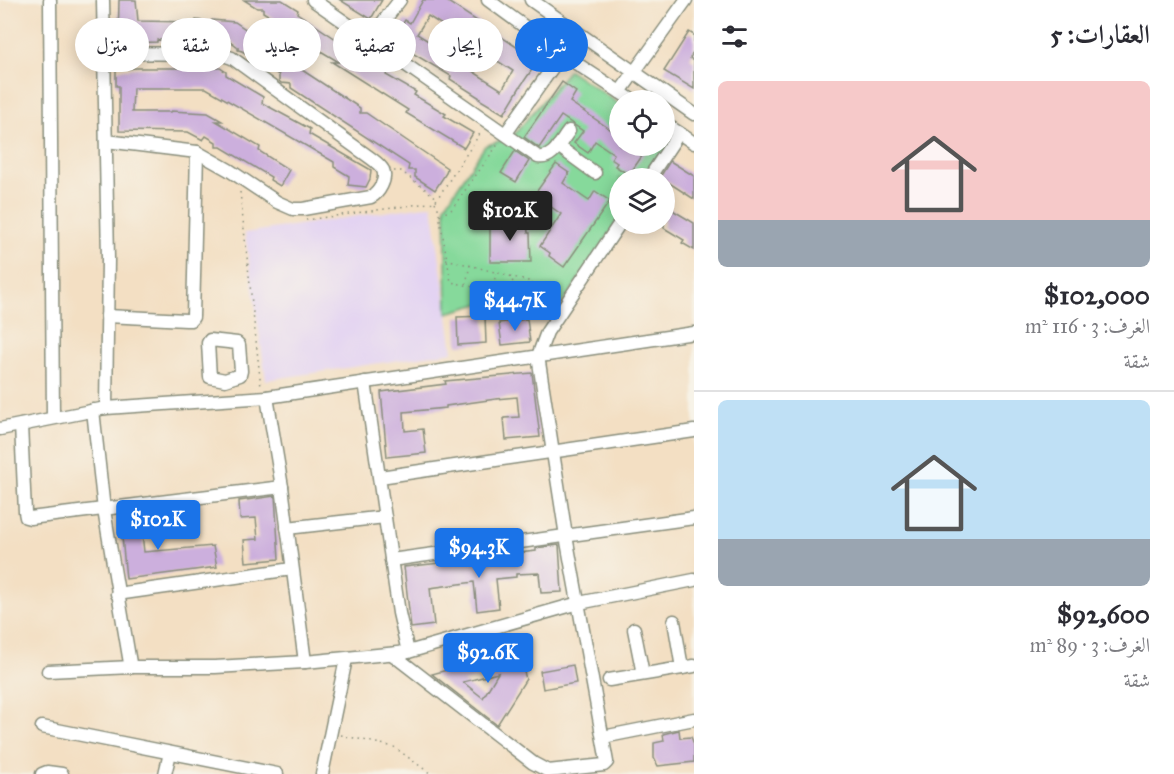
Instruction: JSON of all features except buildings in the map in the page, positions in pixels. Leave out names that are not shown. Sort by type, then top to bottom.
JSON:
[{"type":"street","points":[[50,0],[53,417]]},
{"type":"street","points":[[103,0],[103,18]]},
{"type":"street","points":[[313,0],[338,18]]},
{"type":"street","points":[[386,18],[400,0]]},
{"type":"street","points":[[488,0],[515,20]]},
{"type":"street","points":[[531,0],[694,114]]},
{"type":"street","points":[[621,90],[686,0]]},
{"type":"street","points":[[106,141],[197,152],[277,202],[297,210],[374,195],[378,191],[384,178],[384,171],[353,144],[232,58],[210,54],[149,53]]},
{"type":"street","points":[[588,71],[617,90]]},
{"type":"street","points":[[104,72],[106,141],[106,408]]},
{"type":"street","points":[[416,72],[541,158],[549,156],[569,131]]},
{"type":"street","points":[[506,133],[549,72]]},
{"type":"street","points":[[675,130],[694,143]]},
{"type":"street","points":[[656,168],[679,133]]},
{"type":"street","points":[[558,146],[595,173]]},
{"type":"street","points":[[107,316],[186,320],[191,320],[193,317],[197,152]]},
{"type":"street","points":[[392,654],[533,763],[548,771],[604,765],[606,762],[566,536],[538,356],[547,332],[613,234]]},
{"type":"street","points":[[0,429],[106,408],[265,397],[694,333]]},
{"type":"street","points":[[225,380],[225,400]]},
{"type":"street","points":[[365,382],[399,613],[408,652]]},
{"type":"street","points":[[265,397],[282,487],[305,662]]},
{"type":"street","points":[[93,410],[104,510],[117,594],[132,667]]},
{"type":"street","points":[[21,425],[26,517],[30,518],[282,487]]},
{"type":"street","points":[[380,477],[694,430]]},
{"type":"street","points":[[286,528],[385,517]]},
{"type":"street","points":[[391,560],[694,518]]},
{"type":"street","points":[[117,594],[292,569]]},
{"type":"street","points":[[48,671],[132,667],[215,667],[346,659],[408,652],[579,603],[694,580]]},
{"type":"street","points":[[609,680],[688,667],[674,621]]},
{"type":"street","points":[[634,629],[643,674]]},
{"type":"street","points":[[322,774],[346,659]]},
{"type":"street","points":[[603,736],[694,719]]},
{"type":"street","points":[[42,727],[277,774]]},
{"type":"street","points":[[165,774],[170,753]]},
{"type":"street","points":[[42,774],[51,772],[62,774]]},
{"type":"path","points":[[439,215],[451,210],[506,133]]},
{"type":"path","points":[[384,171],[401,171],[438,198]]},
{"type":"path","points":[[239,177],[265,397]]},
{"type":"path","points":[[435,202],[452,282],[564,307]]},
{"type":"path","points":[[446,259],[532,282],[532,300]]},
{"type":"path","points":[[465,285],[470,265]]},
{"type":"path","points":[[492,291],[496,272]]},
{"type":"path","points":[[511,295],[513,277]]},
{"type":"path","points":[[331,733],[394,747],[431,774]]},
{"type":"shaded area","points":[[432,205],[453,352],[266,380],[245,233]]},
{"type":"green space","points":[[567,72],[572,72],[609,97],[609,156],[663,156],[655,168],[609,168],[610,234],[560,307],[490,301],[447,313],[445,206],[485,146],[512,137]]}]
